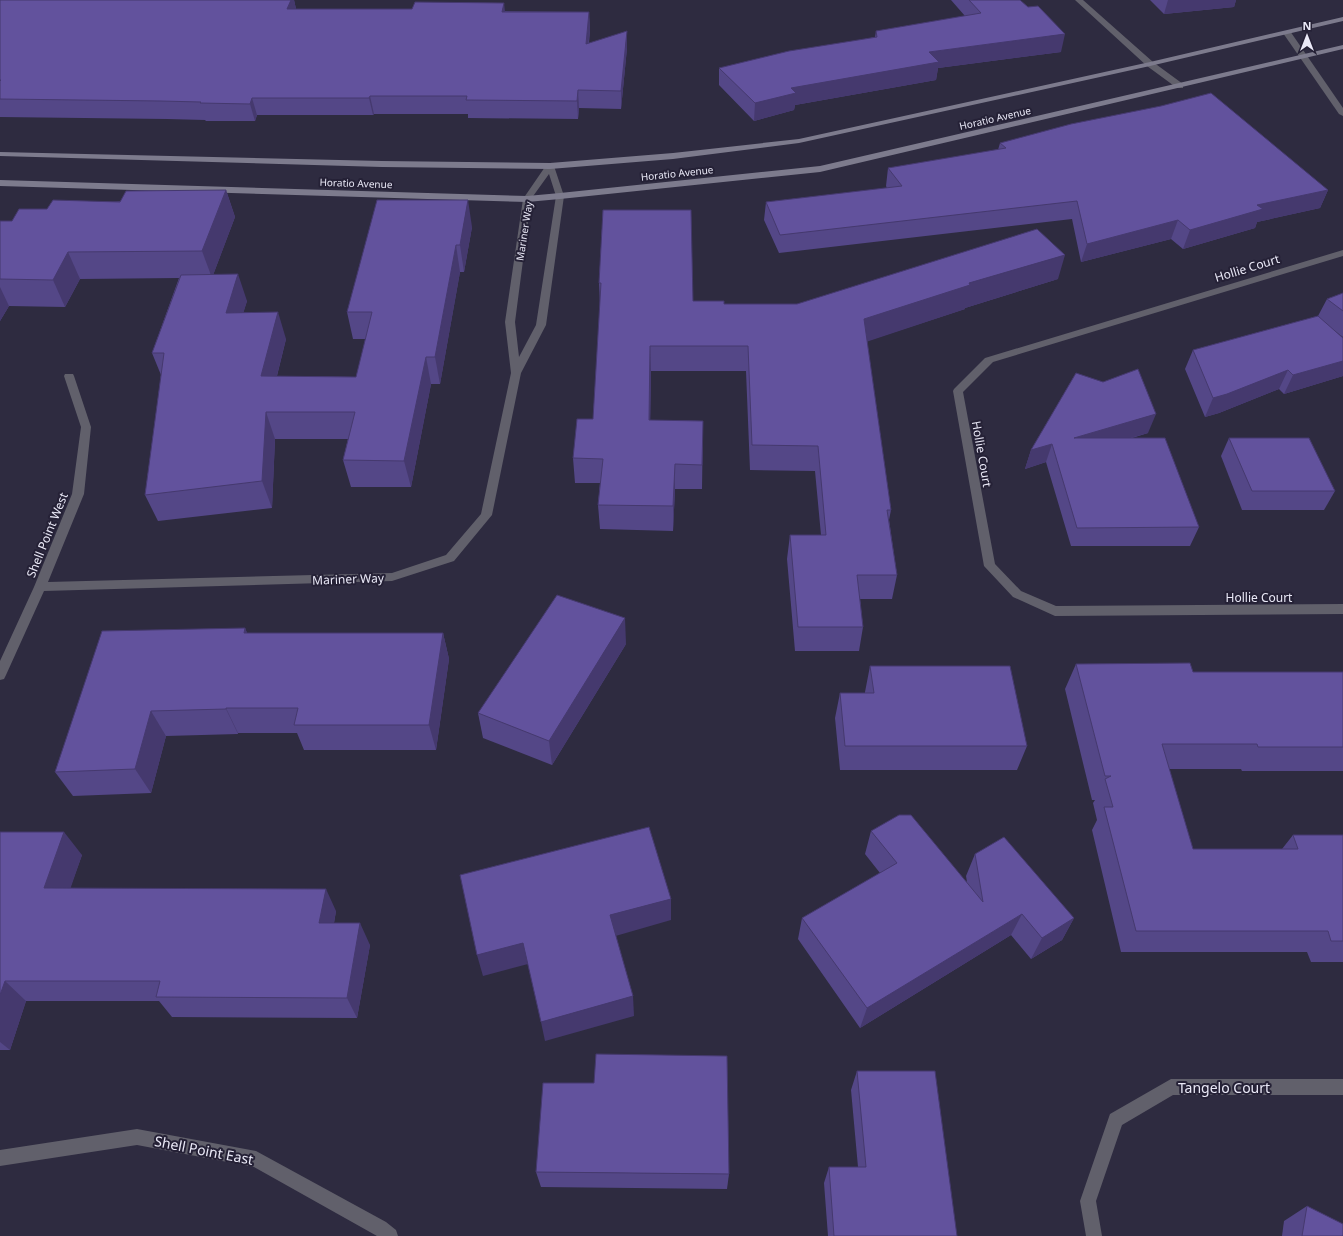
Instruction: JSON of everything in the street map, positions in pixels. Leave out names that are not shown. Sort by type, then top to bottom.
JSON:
[{"type":"main road","name":"Horatio Avenue","points":[[0,154],[382,164],[550,166],[673,156],[799,141],[1150,64],[1343,19]]},
{"type":"main road","name":"Horatio Avenue","points":[[0,183],[527,199],[560,196],[820,169],[1343,47]]},
{"type":"street","points":[[1079,0],[1150,64],[1180,86]]},
{"type":"street","points":[[1287,33],[1343,114]]},
{"type":"street","name":"Mariner Way","points":[[40,587],[392,577],[450,558],[486,515],[516,373],[541,326],[560,196],[550,166]]},
{"type":"street","name":"Mariner Way","points":[[516,373],[510,322],[527,199],[550,166]]},
{"type":"street","name":"Hollie Court","points":[[1343,253],[989,360],[958,391],[990,566],[1017,594],[1055,611],[1343,609]]},
{"type":"street","name":"Shell Point West","points":[[0,675],[40,587],[78,494],[86,427],[69,376]]},
{"type":"street","name":"Tangelo Court","points":[[1094,1236],[1088,1201],[1116,1120],[1165,1090],[1172,1087],[1343,1087]]},
{"type":"street","name":"Shell Point East","points":[[0,1158],[137,1137],[256,1159],[380,1228],[390,1236]]},
{"type":"building","points":[[0,0],[291,0],[287,9],[412,9],[415,2],[504,3],[502,12],[589,12],[586,44],[627,31],[621,91],[578,90],[577,101],[466,100],[467,96],[252,98],[250,104],[161,101],[0,99]]},
{"type":"building","points":[[969,0],[1020,0],[1028,7],[1038,6],[1065,34],[929,52],[939,62],[791,88],[796,93],[755,103],[719,68],[789,51],[877,37],[876,31],[981,13]]},
{"type":"building","points":[[1211,93],[1328,190],[1257,205],[1263,209],[1190,230],[1178,220],[1087,244],[1077,201],[780,235],[766,202],[902,186],[888,168],[1006,148],[1000,143],[1071,124],[1161,106]]},
{"type":"building","points":[[226,190],[202,251],[68,252],[53,280],[0,279],[0,221],[12,221],[19,209],[47,209],[53,200],[120,202],[126,191]]},
{"type":"building","points":[[377,200],[468,200],[460,245],[456,245],[435,357],[426,357],[404,461],[343,460],[355,412],[266,412],[262,481],[145,495],[164,353],[152,353],[181,275],[238,274],[226,313],[278,312],[261,376],[356,377],[372,312],[347,312]]},
{"type":"building","points":[[603,210],[691,210],[693,301],[724,301],[724,304],[797,304],[1037,229],[1065,255],[969,283],[970,285],[864,319],[891,510],[887,510],[897,575],[857,575],[863,627],[798,627],[790,535],[826,535],[818,446],[752,445],[748,346],[650,346],[649,420],[703,421],[702,465],[675,464],[673,506],[598,505],[603,459],[573,458],[577,419],[593,419],[601,283],[599,283]]},
{"type":"building","points":[[1343,293],[1343,311],[1327,299]]},
{"type":"building","points":[[1318,316],[1343,338],[1343,361],[1293,375],[1288,370],[1213,398],[1193,350]]},
{"type":"building","points":[[1138,369],[1156,414],[1074,438],[1165,438],[1199,527],[1077,528],[1052,444],[1031,450],[1076,373],[1103,382]]},
{"type":"building","points":[[1229,438],[1309,438],[1335,491],[1252,491]]},
{"type":"building","points":[[557,595],[625,618],[549,741],[478,713]]},
{"type":"building","points":[[245,628],[244,633],[443,633],[429,725],[294,725],[298,708],[226,708],[151,711],[135,769],[55,772],[102,631]]},
{"type":"building","points":[[1190,663],[1193,672],[1343,672],[1343,747],[1258,747],[1257,744],[1162,744],[1193,849],[1298,849],[1293,835],[1343,835],[1343,941],[1331,941],[1328,931],[1136,931],[1104,807],[1113,807],[1105,779],[1111,776],[1105,776],[1076,664]]},
{"type":"building","points":[[870,666],[1010,666],[1027,746],[845,746],[840,693],[874,693]]},
{"type":"building","points":[[899,815],[911,815],[983,902],[975,854],[1004,837],[1074,918],[1042,938],[1022,914],[867,1008],[802,918],[897,863],[871,831]]},
{"type":"building","points":[[649,827],[671,899],[610,915],[633,996],[541,1022],[523,943],[477,955],[460,875]]},
{"type":"building","points":[[0,832],[64,832],[44,888],[326,889],[319,923],[360,923],[347,998],[156,997],[160,981],[5,981],[0,995]]},
{"type":"building","points":[[596,1054],[727,1056],[729,1174],[536,1172],[543,1083],[594,1083]]},
{"type":"building","points":[[857,1071],[935,1071],[957,1236],[834,1236],[829,1167],[866,1167]]},
{"type":"building","points":[[1307,1206],[1343,1224],[1343,1236],[1302,1236]]}]
